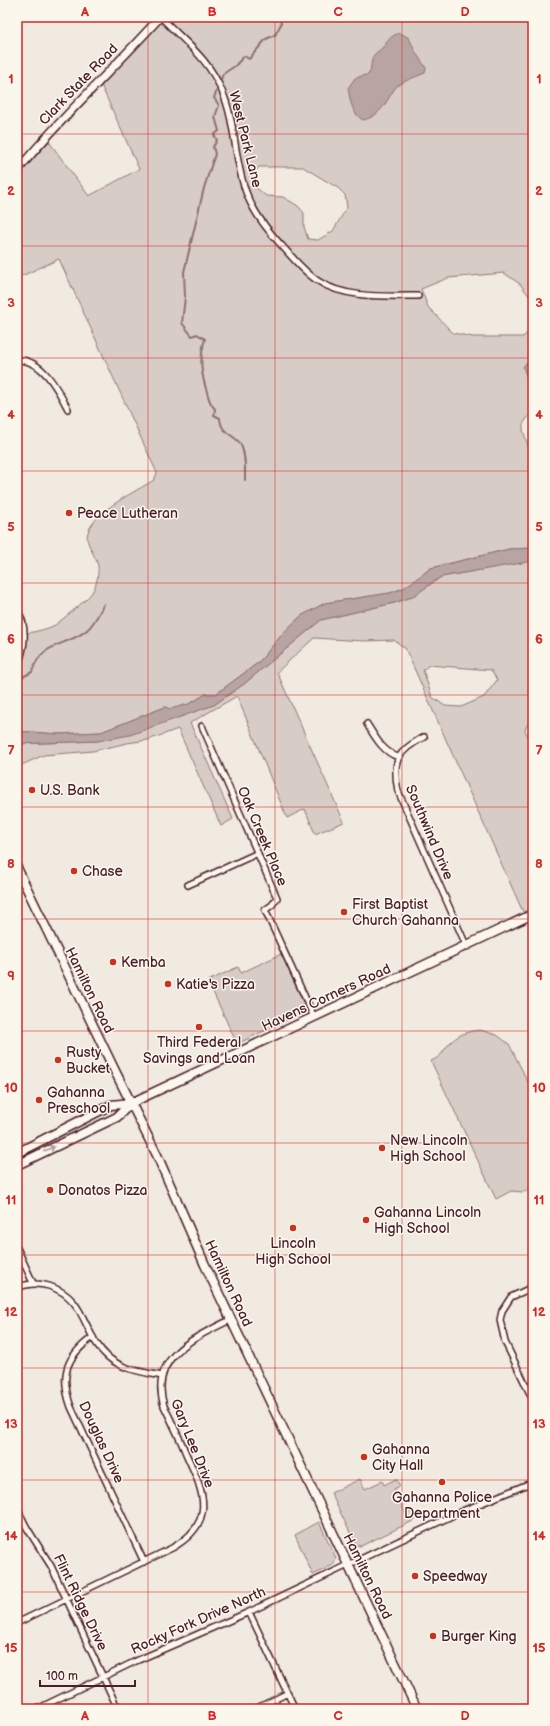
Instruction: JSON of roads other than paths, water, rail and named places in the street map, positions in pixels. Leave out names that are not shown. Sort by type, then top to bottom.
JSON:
[{"type":"main road","name":"Clark State Road","points":[[17,171],[47,135],[97,85],[159,18]]},
{"type":"main road","name":"Hamilton Road","points":[[17,868],[169,1181],[205,1265],[417,1709]]},
{"type":"main road","name":"Havens Corners Road","points":[[131,1103],[533,914]]},
{"type":"main road","points":[[17,1153],[111,1105],[131,1103]]},
{"type":"main road","points":[[17,1165],[117,1117],[131,1103]]},
{"type":"street","name":"West Park Lane","points":[[159,18],[201,56],[222,92],[246,192],[266,228],[279,243],[317,280],[330,287],[353,293],[418,296]]},
{"type":"street","points":[[17,360],[34,364],[45,372],[68,408]]},
{"type":"street","points":[[17,609],[22,620],[24,636],[22,654],[17,667]]},
{"type":"street","points":[[367,724],[376,738],[390,754],[398,757],[409,745],[424,737]]},
{"type":"street","name":"Oak Creek Place","points":[[202,726],[277,898],[272,905],[265,910],[314,1017]]},
{"type":"street","name":"Southwind Drive","points":[[398,757],[394,774],[398,790],[466,945]]},
{"type":"street","points":[[188,885],[258,853]]},
{"type":"street","points":[[17,1248],[33,1283]]},
{"type":"street","points":[[17,1288],[33,1283],[55,1288],[68,1296],[79,1307],[92,1337],[100,1349],[119,1365],[162,1376]]},
{"type":"street","points":[[533,1286],[511,1297],[502,1311],[500,1320],[505,1342],[533,1400]]},
{"type":"street","name":"Gary Lee Drive","points":[[17,1623],[172,1548],[187,1538],[198,1525],[203,1508],[200,1484],[162,1400],[162,1376],[165,1365],[176,1351],[232,1319]]},
{"type":"street","name":"Douglas Drive","points":[[92,1337],[75,1352],[68,1365],[65,1380],[68,1396],[71,1407],[144,1562]]},
{"type":"street","name":"Rocky Fork Drive North","points":[[37,1709],[148,1655],[249,1612],[460,1512],[533,1482]]},
{"type":"street","name":"Flint Ridge Drive","points":[[17,1508],[27,1528],[48,1561],[118,1709]]},
{"type":"street","points":[[249,1612],[295,1709]]},
{"type":"street","points":[[255,1709],[288,1693]]},
{"type":"waterway","points":[[245,480],[243,449],[238,441],[223,428],[220,418],[214,415],[215,409],[209,399],[203,379],[201,360],[205,339],[197,334],[192,336],[182,323],[185,297],[184,272],[204,188],[215,154],[213,147],[217,140],[214,135],[219,131],[215,117],[219,105],[214,98],[223,74],[235,66],[244,56],[249,59],[266,39],[275,35],[281,24],[280,17]]},
{"type":"waterway","points":[[17,680],[32,672],[36,662],[48,650],[87,630],[95,621],[104,604]]},
{"type":"place","name":"Peace Lutheran","points":[[69,513]]},
{"type":"place","name":"U.S. Bank","points":[[32,790]]},
{"type":"place","name":"Chase","points":[[74,871]]},
{"type":"place","name":"First Baptist Church Gahanna","points":[[344,912]]},
{"type":"place","name":"Kemba","points":[[113,962]]},
{"type":"place","name":"Katie's Pizza","points":[[168,984]]},
{"type":"place","name":"Third Federal Savings and Loan","points":[[199,1027]]},
{"type":"place","name":"Rusty Bucket","points":[[58,1060]]},
{"type":"place","name":"Gahanna Preschool","points":[[39,1100]]},
{"type":"place","name":"New Lincoln High School","points":[[382,1148]]},
{"type":"place","name":"Donatos Pizza","points":[[50,1190]]},
{"type":"place","name":"Gahanna Lincoln High School","points":[[366,1220]]},
{"type":"place","name":"Lincoln High School","points":[[293,1228]]},
{"type":"place","name":"Gahanna City Hall","points":[[364,1457]]},
{"type":"place","name":"Gahanna Police Department","points":[[442,1482]]},
{"type":"place","name":"Speedway","points":[[415,1576]]},
{"type":"place","name":"Burger King","points":[[433,1636]]}]
